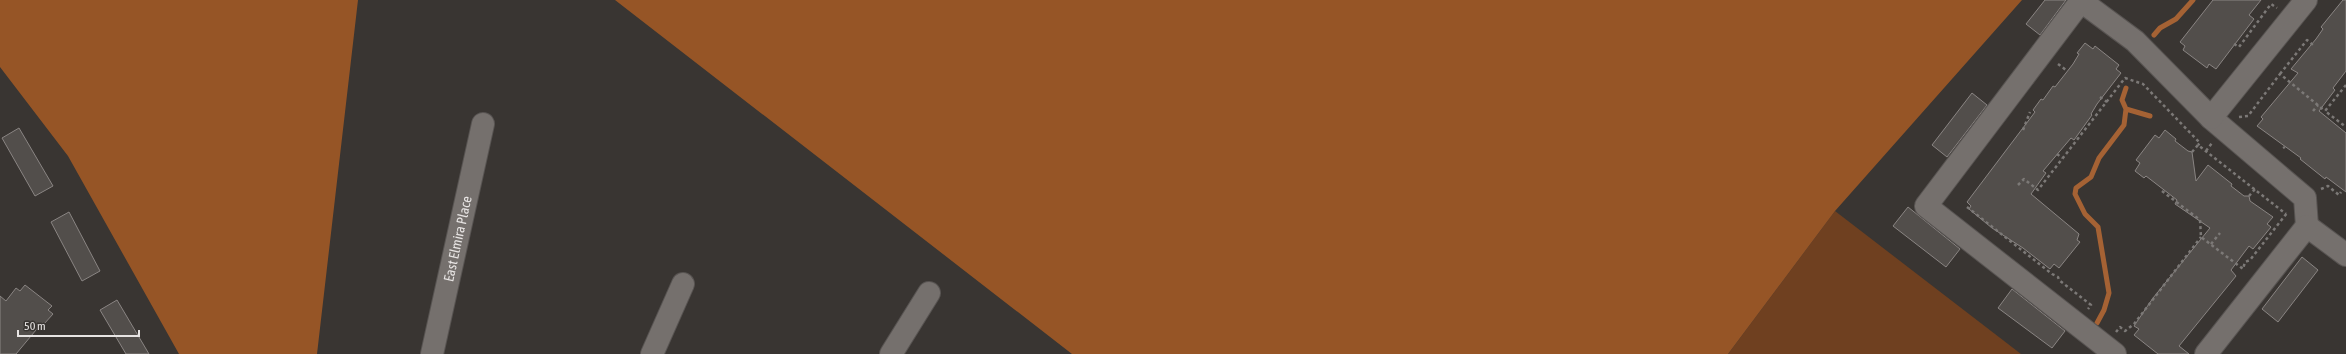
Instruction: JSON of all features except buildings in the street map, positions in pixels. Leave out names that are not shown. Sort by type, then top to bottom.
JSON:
[{"type":"street","points":[[2211,118],[2306,0]]},
{"type":"street","points":[[2115,354],[1926,206],[2081,1],[2135,41],[2211,118],[2305,198],[2307,226],[2206,354]]},
{"type":"street","name":"East Elmira Place","points":[[432,354],[483,124]]},
{"type":"street","points":[[2307,226],[2346,255]]},
{"type":"street","points":[[652,354],[683,284]]},
{"type":"street","points":[[891,354],[928,293]]},
{"type":"path","points":[[2234,44],[2238,47],[2271,4],[2282,12]]},
{"type":"path","points":[[2237,120],[2240,115],[2248,116],[2307,40],[2313,45]]},
{"type":"path","points":[[2052,60],[2066,70]]},
{"type":"path","points":[[2280,74],[2346,127]]},
{"type":"path","points":[[2018,185],[2024,179],[2038,190],[2125,78],[2143,84],[2200,143],[2192,152]]},
{"type":"path","points":[[2325,111],[2346,85]]},
{"type":"path","points":[[2100,97],[2107,102]]},
{"type":"path","points":[[2313,112],[2318,105]]},
{"type":"path","points":[[2023,130],[2030,112]]},
{"type":"path","points":[[2198,145],[2286,214]]},
{"type":"path","points":[[2056,154],[2062,158]]},
{"type":"path","points":[[2315,192],[2328,186],[2339,195],[2341,192]]},
{"type":"path","points":[[2249,196],[2254,189]]},
{"type":"path","points":[[2125,331],[2134,324],[2201,237],[2200,220],[2162,191]]},
{"type":"path","points":[[1967,208],[2052,274],[2058,277],[2059,280],[2091,305],[2087,310]]},
{"type":"path","points":[[2201,237],[2243,269],[2246,262],[2250,260],[2291,209]]},
{"type":"path","points":[[2211,244],[2220,233]]},
{"type":"shaded area","points":[[0,0],[358,0],[317,354],[179,354],[68,156],[0,67]]},
{"type":"shaded area","points":[[615,0],[2022,0],[1835,211],[1728,354],[1072,354]]},
{"type":"shaded area","points":[[1835,211],[2021,354],[1728,354]]},
{"type":"waterway","points":[[2154,35],[2160,28],[2176,19],[2193,0]]},
{"type":"waterway","points":[[2097,323],[2104,310],[2109,293],[2098,227],[2085,214],[2075,194],[2076,188],[2091,177],[2099,158],[2124,125],[2126,109],[2122,100],[2126,88]]},
{"type":"waterway","points":[[2126,109],[2150,116]]}]
